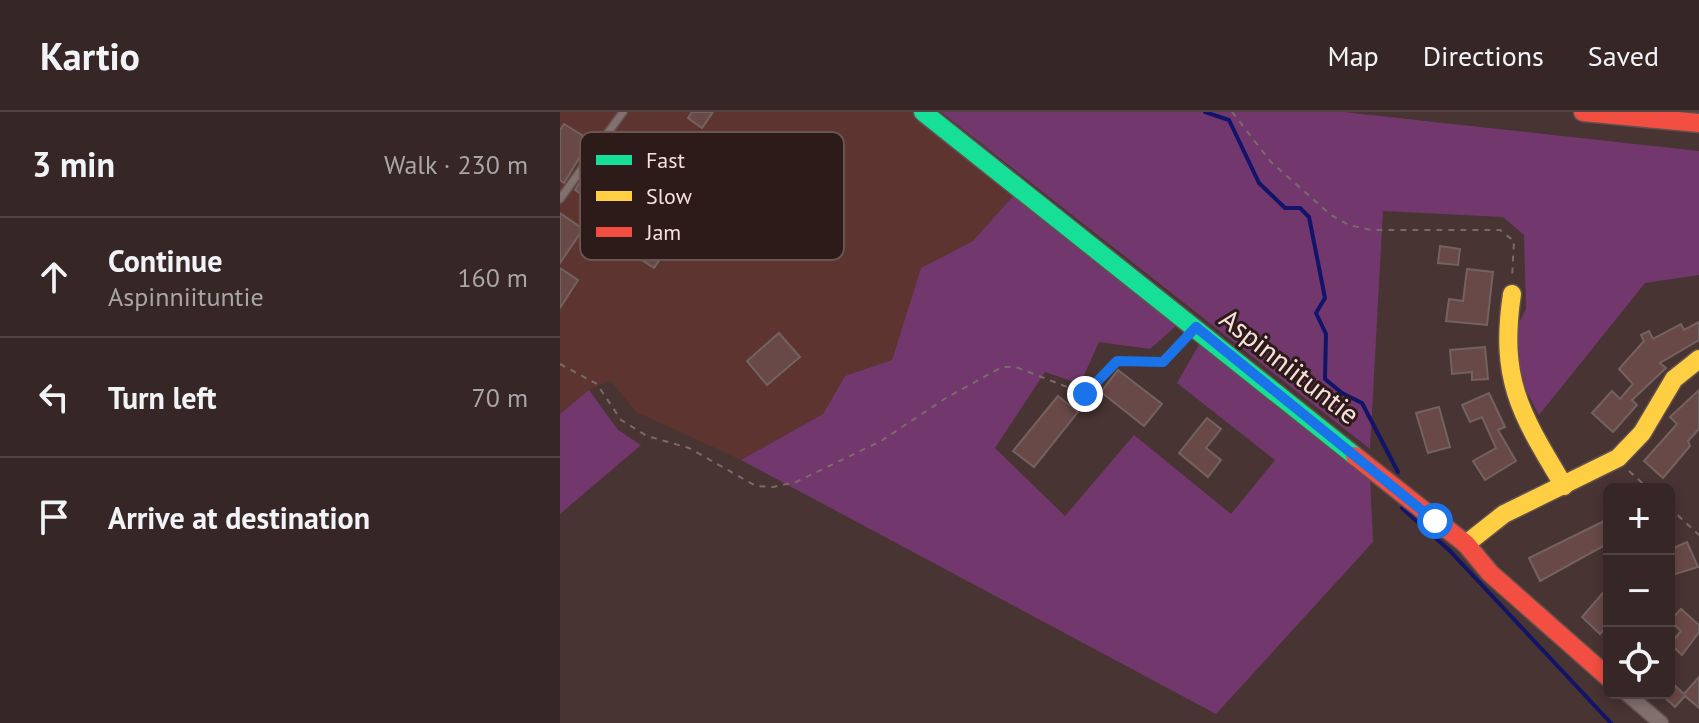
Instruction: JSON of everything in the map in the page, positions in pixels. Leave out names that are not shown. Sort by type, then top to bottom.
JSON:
[{"type":"street","name":"Aspinniituntie","points":[[923,112],[1466,544],[1490,573],[1603,673]]},
{"type":"street","points":[[1583,112],[1699,123]]},
{"type":"street","points":[[1512,294],[1505,326],[1509,383],[1564,486]]},
{"type":"street","points":[[1466,544],[1504,514],[1618,458],[1642,433],[1674,379],[1699,359]]},
{"type":"street","points":[[1633,699],[1661,723]]},
{"type":"lane","points":[[609,132],[623,112]]},
{"type":"lane","points":[[560,199],[580,171]]},
{"type":"path","points":[[1232,112],[1271,162],[1331,215],[1349,225],[1371,230],[1477,227],[1507,233],[1514,241],[1512,294]]},
{"type":"path","points":[[560,364],[597,384],[621,420],[647,436],[689,448],[756,486],[773,487],[796,482],[881,441],[1002,367],[1016,367],[1085,394],[1117,361],[1163,362],[1196,327]]},
{"type":"path","points":[[1622,465],[1642,483]]},
{"type":"path","points":[[1675,513],[1699,535]]},
{"type":"shaded area","points":[[560,112],[912,112],[1014,195],[973,241],[921,268],[892,360],[845,376],[823,414],[741,460],[636,412],[610,380],[589,390],[560,414]]},
{"type":"shaded area","points":[[941,112],[1343,112],[1699,151],[1699,275],[1645,283],[1539,415],[1514,368],[1515,331],[1526,309],[1524,235],[1503,217],[1383,211],[1370,449]]},
{"type":"shaded area","points":[[1014,195],[1177,325],[1150,349],[1099,342],[1080,384],[1045,372],[995,448],[1065,516],[1134,435],[1231,514],[1275,460],[1177,383],[1200,343],[1370,476],[1373,542],[1216,714],[741,460],[823,414],[845,376],[892,360],[921,268],[973,241]]},
{"type":"shaded area","points":[[589,390],[618,430],[641,445],[560,514],[560,414]]},
{"type":"building","points":[[692,112],[713,112],[702,128],[688,118]]},
{"type":"building","points":[[564,124],[580,134],[580,157],[564,183],[560,180],[560,130]]},
{"type":"building","points":[[560,213],[580,227],[580,233],[560,263]]},
{"type":"building","points":[[1440,246],[1460,249],[1458,265],[1438,263]]},
{"type":"building","points":[[642,260],[660,260],[654,268]]},
{"type":"building","points":[[560,268],[578,280],[560,308]]},
{"type":"building","points":[[1467,269],[1493,272],[1487,325],[1446,321],[1449,299],[1463,301]]},
{"type":"building","points":[[1699,322],[1699,340],[1660,363],[1666,368],[1632,400],[1637,405],[1613,432],[1592,413],[1612,391],[1620,399],[1633,384],[1619,369],[1644,341],[1641,335],[1649,331],[1653,339],[1681,324],[1684,330]]},
{"type":"building","points":[[779,333],[800,357],[767,385],[747,361]]},
{"type":"building","points":[[1485,347],[1488,379],[1472,380],[1472,372],[1452,374],[1450,350]]},
{"type":"building","points":[[1118,370],[1162,404],[1144,426],[1101,392]]},
{"type":"building","points":[[1699,390],[1699,429],[1688,441],[1690,446],[1663,478],[1644,461],[1677,424],[1670,417]]},
{"type":"building","points":[[1489,393],[1505,427],[1498,430],[1516,461],[1485,480],[1473,461],[1496,448],[1482,417],[1470,422],[1462,405]]},
{"type":"building","points":[[1058,396],[1078,412],[1034,467],[1013,451]]},
{"type":"building","points":[[1439,407],[1450,447],[1428,453],[1416,413]]},
{"type":"building","points":[[1207,418],[1221,429],[1206,448],[1221,460],[1208,477],[1179,453]]},
{"type":"building","points":[[1603,521],[1603,546],[1540,581],[1529,558]]},
{"type":"building","points":[[1687,542],[1698,567],[1675,574],[1675,547]]},
{"type":"building","points":[[1603,593],[1603,631],[1600,634],[1582,617]]},
{"type":"building","points":[[1681,609],[1699,625],[1699,632],[1682,655],[1675,649],[1675,638],[1681,631],[1675,626],[1675,616]]},
{"type":"building","points":[[1699,677],[1699,708],[1685,696],[1675,707],[1666,699],[1675,699],[1675,686],[1684,694]]},
{"type":"waterway","points":[[1205,112],[1229,120],[1259,183],[1285,208],[1300,208],[1309,217],[1325,298],[1316,313],[1326,334],[1325,379],[1342,393],[1362,403],[1398,472]]},
{"type":"waterway","points":[[1402,508],[1450,551],[1611,723]]},
{"type":"traffic: fast","points":[[923,112],[1355,456]]},
{"type":"traffic: slow","points":[[1512,294],[1509,324],[1511,374],[1525,417],[1564,486]]},
{"type":"traffic: slow","points":[[1466,544],[1504,514],[1618,458],[1642,433],[1674,379],[1699,359]]},
{"type":"traffic: jam","points":[[1583,112],[1699,123]]},
{"type":"traffic: jam","points":[[1355,456],[1466,544],[1490,573],[1603,673]]},
{"type":"route","points":[[1085,394],[1117,361],[1163,362],[1196,327],[1373,467],[1435,521]]}]
